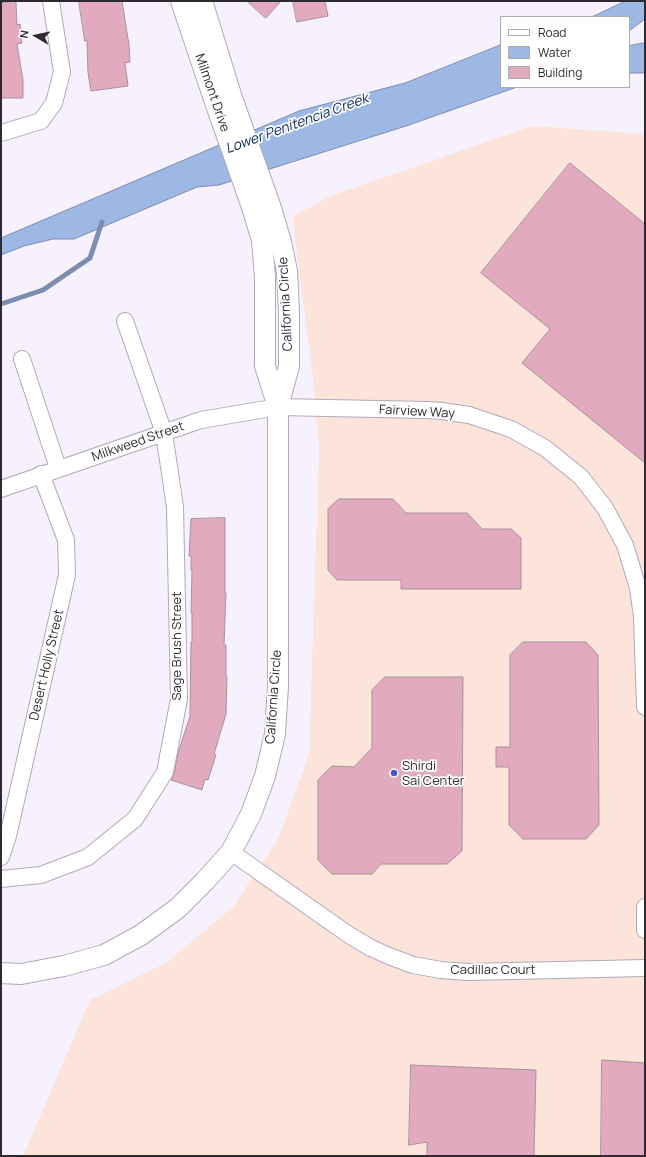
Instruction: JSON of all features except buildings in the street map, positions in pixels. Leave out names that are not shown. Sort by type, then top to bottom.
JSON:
[{"type":"street","points":[[1,133],[41,121],[54,103],[62,72],[51,1]]},
{"type":"street","name":"Milmont Drive","points":[[181,1],[225,105],[260,204]]},
{"type":"street","name":"Milmont Drive","points":[[202,1],[225,105]]},
{"type":"street","name":"California Circle","points":[[1,973],[21,974],[64,966],[104,954],[141,935],[178,908],[231,852],[251,814],[265,776],[275,734],[278,686],[278,407],[289,366],[289,311],[287,271],[282,242],[260,204]]},
{"type":"street","name":"Sage Brush Street","points":[[1,879],[41,875],[88,857],[135,819],[165,772],[179,699],[175,507],[164,433],[125,322]]},
{"type":"street","points":[[22,358],[58,468]]},
{"type":"street","name":"Milkweed Street","points":[[1,489],[58,468],[201,420],[278,407]]},
{"type":"street","name":"Fairview Way","points":[[278,407],[426,410],[469,415],[511,429],[545,448],[581,477],[605,508],[625,545],[638,588],[642,617],[645,708]]},
{"type":"street","name":"Desert Holly Street","points":[[1,857],[8,836],[67,575],[66,540],[41,474]]},
{"type":"street","name":"Cadillac Court","points":[[231,852],[349,935],[389,956],[413,965],[441,970],[468,972],[645,968]]},
{"type":"street","points":[[645,907],[645,930]]},
{"type":"shaded area","points":[[532,126],[645,134],[645,1156],[23,1156],[90,1000],[166,963],[233,907],[278,839],[309,754],[319,449],[312,369],[292,217],[331,196]]},
{"type":"water","points":[[626,1],[645,1],[645,19],[630,30],[630,16],[594,16]]},
{"type":"water","points":[[645,43],[645,73],[630,73],[630,46]]},
{"type":"water","points":[[500,45],[500,88],[514,88],[406,126],[219,185],[197,187],[74,239],[53,239],[24,246],[1,255],[1,238],[299,111],[405,83]]},
{"type":"waterway","name":"Lower Penitencia Creek","points":[[1,304],[43,290],[90,258],[102,222]]},
{"type":"place","name":"Shirdi Sai Center","points":[[394,773]]}]
